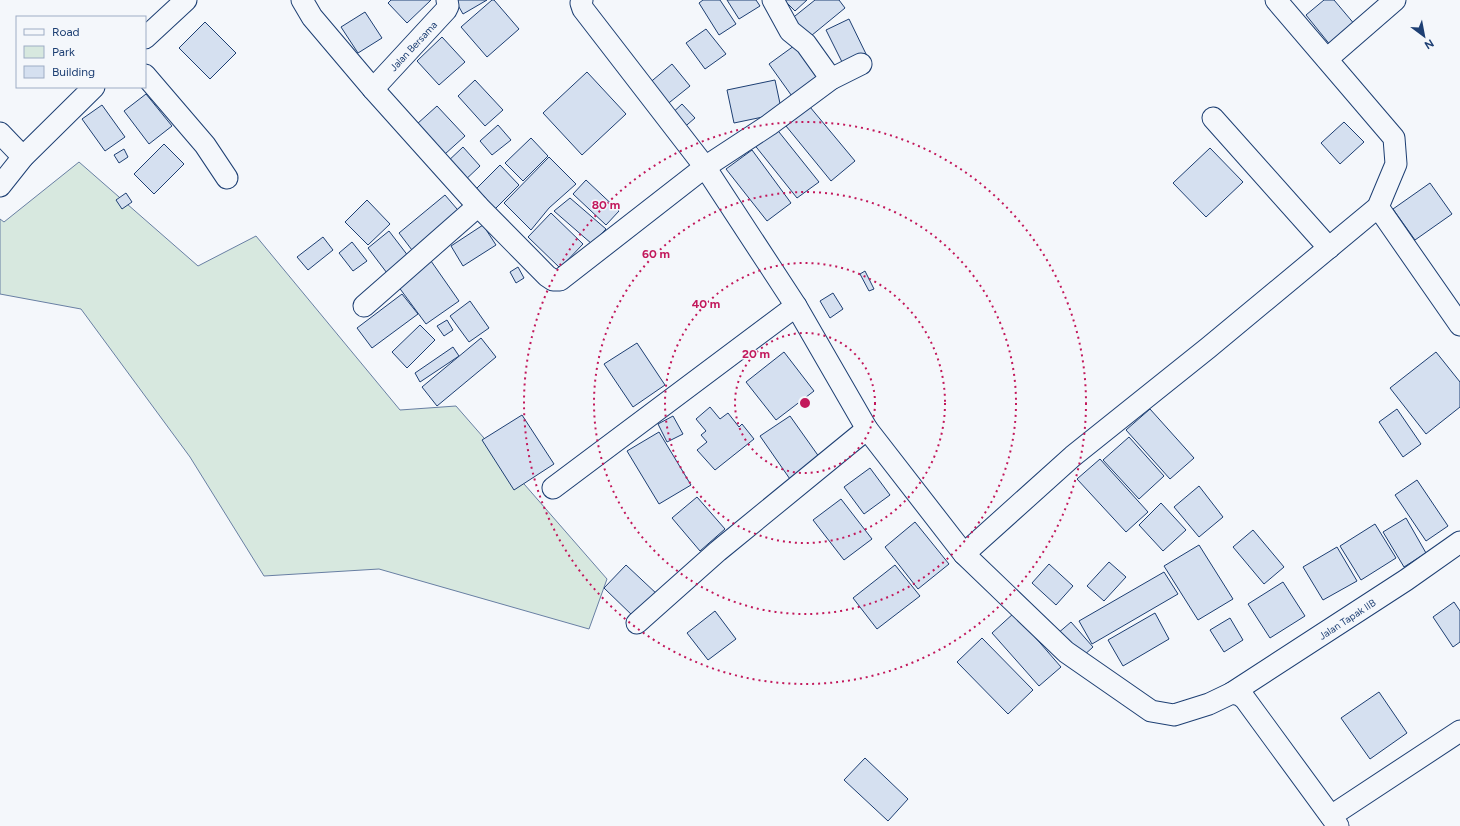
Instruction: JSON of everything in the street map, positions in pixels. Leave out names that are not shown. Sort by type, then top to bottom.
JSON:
[{"type":"street","points":[[146,37],[186,0]]},
{"type":"street","points":[[302,0],[312,17],[373,89],[478,206],[547,276],[553,280],[560,280],[706,167],[769,125],[831,79],[861,64]]},
{"type":"street","name":"Jalan Bersama","points":[[373,89],[446,10],[448,6],[447,0]]},
{"type":"street","name":"Jalan Tapak IIB","points":[[582,0],[581,3],[583,9],[706,167],[796,306],[867,429],[964,554],[1066,652],[1151,711],[1174,715],[1209,704],[1232,692],[1406,580],[1460,542]]},
{"type":"street","points":[[772,0],[790,31],[806,44],[831,79]]},
{"type":"street","points":[[964,554],[1072,456],[1378,207],[1396,164],[1394,138],[1276,0]]},
{"type":"street","points":[[1327,60],[1395,0]]},
{"type":"street","points":[[146,76],[205,146],[228,178]]},
{"type":"street","points":[[0,186],[23,156],[93,88]]},
{"type":"street","points":[[1213,118],[1329,248]]},
{"type":"street","points":[[0,133],[23,156]]},
{"type":"street","points":[[364,306],[478,206]]},
{"type":"street","points":[[1378,207],[1460,325]]},
{"type":"street","points":[[552,488],[796,306]]},
{"type":"street","points":[[637,623],[718,551],[867,429]]},
{"type":"street","points":[[1232,692],[1245,699],[1335,821],[1460,731]]},
{"type":"green space","points":[[79,162],[198,266],[256,236],[400,410],[456,406],[607,579],[589,629],[379,569],[264,576],[190,457],[81,309],[0,294],[0,219],[4,222]]},
{"type":"building","points":[[391,0],[431,0],[407,23],[388,3]]},
{"type":"building","points":[[455,0],[487,0],[463,14]]},
{"type":"building","points":[[492,0],[494,0],[519,29],[487,57],[461,27]]},
{"type":"building","points":[[703,0],[720,0],[736,24],[719,35],[699,3]]},
{"type":"building","points":[[727,0],[756,0],[760,6],[739,19]]},
{"type":"building","points":[[784,0],[807,0],[795,11]]},
{"type":"building","points":[[815,0],[839,0],[845,8],[806,40],[790,20]]},
{"type":"building","points":[[1324,0],[1334,0],[1356,26],[1331,46],[1306,15]]},
{"type":"building","points":[[365,12],[382,38],[358,53],[341,27]]},
{"type":"building","points":[[849,19],[867,56],[844,66],[826,30]]},
{"type":"building","points":[[205,22],[236,53],[210,79],[179,48]]},
{"type":"building","points":[[706,29],[726,54],[705,69],[686,43]]},
{"type":"building","points":[[442,37],[465,62],[439,85],[417,61]]},
{"type":"building","points":[[798,43],[823,79],[794,99],[769,64]]},
{"type":"building","points":[[672,64],[690,86],[665,106],[647,85]]},
{"type":"building","points":[[587,72],[626,114],[582,155],[543,113]]},
{"type":"building","points":[[475,80],[503,110],[485,126],[458,96]]},
{"type":"building","points":[[775,80],[782,113],[734,123],[727,90]]},
{"type":"building","points":[[146,94],[172,126],[149,144],[124,111]]},
{"type":"building","points":[[682,104],[695,118],[681,130],[669,116]]},
{"type":"building","points":[[102,105],[125,137],[105,151],[82,119]]},
{"type":"building","points":[[437,106],[465,136],[445,154],[417,124]]},
{"type":"building","points":[[810,107],[855,161],[831,181],[786,126]]},
{"type":"building","points":[[1344,122],[1364,142],[1340,164],[1321,143]]},
{"type":"building","points":[[498,125],[511,140],[492,155],[480,141]]},
{"type":"building","points":[[775,127],[819,182],[797,198],[753,143]]},
{"type":"building","points":[[531,138],[548,156],[523,181],[505,163]]},
{"type":"building","points":[[164,144],[184,164],[154,194],[134,174]]},
{"type":"building","points":[[463,147],[480,166],[462,183],[445,164]]},
{"type":"building","points":[[1210,148],[1243,182],[1206,217],[1173,183]]},
{"type":"building","points":[[124,149],[128,157],[119,163],[114,155]]},
{"type":"building","points":[[752,150],[791,203],[767,221],[726,169]]},
{"type":"building","points":[[549,157],[576,184],[549,208],[531,230],[504,203]]},
{"type":"building","points":[[500,165],[519,185],[494,210],[475,190]]},
{"type":"building","points":[[586,180],[619,211],[606,225],[573,194]]},
{"type":"building","points":[[1430,183],[1452,214],[1415,240],[1393,209]]},
{"type":"building","points":[[126,193],[132,202],[122,209],[116,200]]},
{"type":"building","points":[[445,195],[463,216],[415,254],[399,233]]},
{"type":"building","points":[[570,198],[606,229],[592,244],[554,211]]},
{"type":"building","points":[[367,200],[390,224],[368,245],[345,222]]},
{"type":"building","points":[[551,213],[583,244],[560,268],[528,237]]},
{"type":"building","points":[[483,225],[496,245],[463,266],[451,246]]},
{"type":"building","points":[[389,231],[412,261],[390,277],[368,248]]},
{"type":"building","points":[[323,237],[333,250],[308,270],[297,257]]},
{"type":"building","points":[[352,242],[367,261],[353,271],[339,253]]},
{"type":"building","points":[[431,261],[459,301],[426,324],[398,286]]},
{"type":"building","points":[[518,267],[524,278],[516,283],[510,272]]},
{"type":"building","points":[[865,271],[874,289],[869,291],[860,274]]},
{"type":"building","points":[[833,293],[843,309],[830,318],[820,301]]},
{"type":"building","points":[[402,294],[418,314],[372,348],[357,328]]},
{"type":"building","points":[[470,301],[489,328],[469,342],[450,316]]},
{"type":"building","points":[[447,320],[453,330],[444,336],[437,326]]},
{"type":"building","points":[[420,325],[435,340],[407,368],[392,352]]},
{"type":"building","points":[[481,338],[496,357],[437,406],[422,387]]},
{"type":"building","points":[[637,343],[665,385],[633,407],[604,364]]},
{"type":"building","points":[[453,347],[459,356],[420,382],[415,373]]},
{"type":"building","points":[[784,352],[814,391],[776,420],[746,382]]},
{"type":"building","points":[[1436,352],[1460,382],[1460,407],[1426,434],[1390,388]]},
{"type":"building","points":[[710,407],[720,419],[728,413],[739,427],[742,424],[754,439],[715,470],[697,450],[707,442],[701,435],[706,431],[696,419]]},
{"type":"building","points":[[1150,409],[1194,458],[1170,479],[1126,430]]},
{"type":"building","points":[[1397,409],[1421,444],[1403,457],[1379,422]]},
{"type":"building","points":[[522,415],[554,464],[514,490],[482,440]]},
{"type":"building","points":[[673,416],[683,434],[667,442],[658,424]]},
{"type":"building","points":[[790,416],[822,461],[792,482],[760,436]]},
{"type":"building","points":[[659,432],[691,485],[659,504],[627,451]]},
{"type":"building","points":[[1129,437],[1164,476],[1139,499],[1103,460]]},
{"type":"building","points":[[1100,459],[1148,512],[1126,532],[1077,479]]},
{"type":"building","points":[[870,468],[890,495],[864,514],[844,487]]},
{"type":"building","points":[[1417,480],[1448,526],[1426,541],[1395,495]]},
{"type":"building","points":[[1199,486],[1223,517],[1199,537],[1174,507]]},
{"type":"building","points":[[697,497],[725,529],[700,551],[672,518]]},
{"type":"building","points":[[841,499],[872,539],[844,560],[813,520]]},
{"type":"building","points":[[1161,503],[1186,530],[1163,551],[1139,525]]},
{"type":"building","points":[[1406,518],[1426,553],[1404,567],[1383,532]]},
{"type":"building","points":[[915,522],[949,564],[918,589],[885,547]]},
{"type":"building","points":[[1375,524],[1396,558],[1361,580],[1340,546]]},
{"type":"building","points":[[1253,530],[1284,567],[1264,584],[1233,547]]},
{"type":"building","points":[[1199,545],[1233,599],[1198,620],[1164,566]]},
{"type":"building","points":[[1337,547],[1357,581],[1323,600],[1303,567]]},
{"type":"building","points":[[1109,562],[1126,577],[1104,601],[1087,586]]},
{"type":"building","points":[[1049,564],[1073,586],[1056,605],[1032,583]]},
{"type":"building","points":[[626,565],[658,595],[635,618],[604,588]]},
{"type":"building","points":[[895,565],[920,596],[877,629],[853,598]]},
{"type":"building","points":[[1164,572],[1178,594],[1092,644],[1079,621]]},
{"type":"building","points":[[1283,582],[1305,616],[1270,638],[1248,604]]},
{"type":"building","points":[[1454,602],[1460,611],[1460,642],[1453,647],[1433,617]]},
{"type":"building","points":[[715,611],[736,639],[708,660],[687,633]]},
{"type":"building","points":[[1014,613],[1061,667],[1039,686],[992,633]]},
{"type":"building","points":[[1155,613],[1169,639],[1123,666],[1108,640]]},
{"type":"building","points":[[1230,618],[1243,640],[1224,652],[1210,630]]},
{"type":"building","points":[[1071,622],[1093,647],[1082,657],[1057,634]]},
{"type":"building","points":[[982,638],[1033,690],[1008,714],[957,662]]},
{"type":"building","points":[[1379,692],[1407,733],[1370,759],[1341,718]]},
{"type":"building","points":[[865,758],[908,799],[888,821],[844,780]]}]
